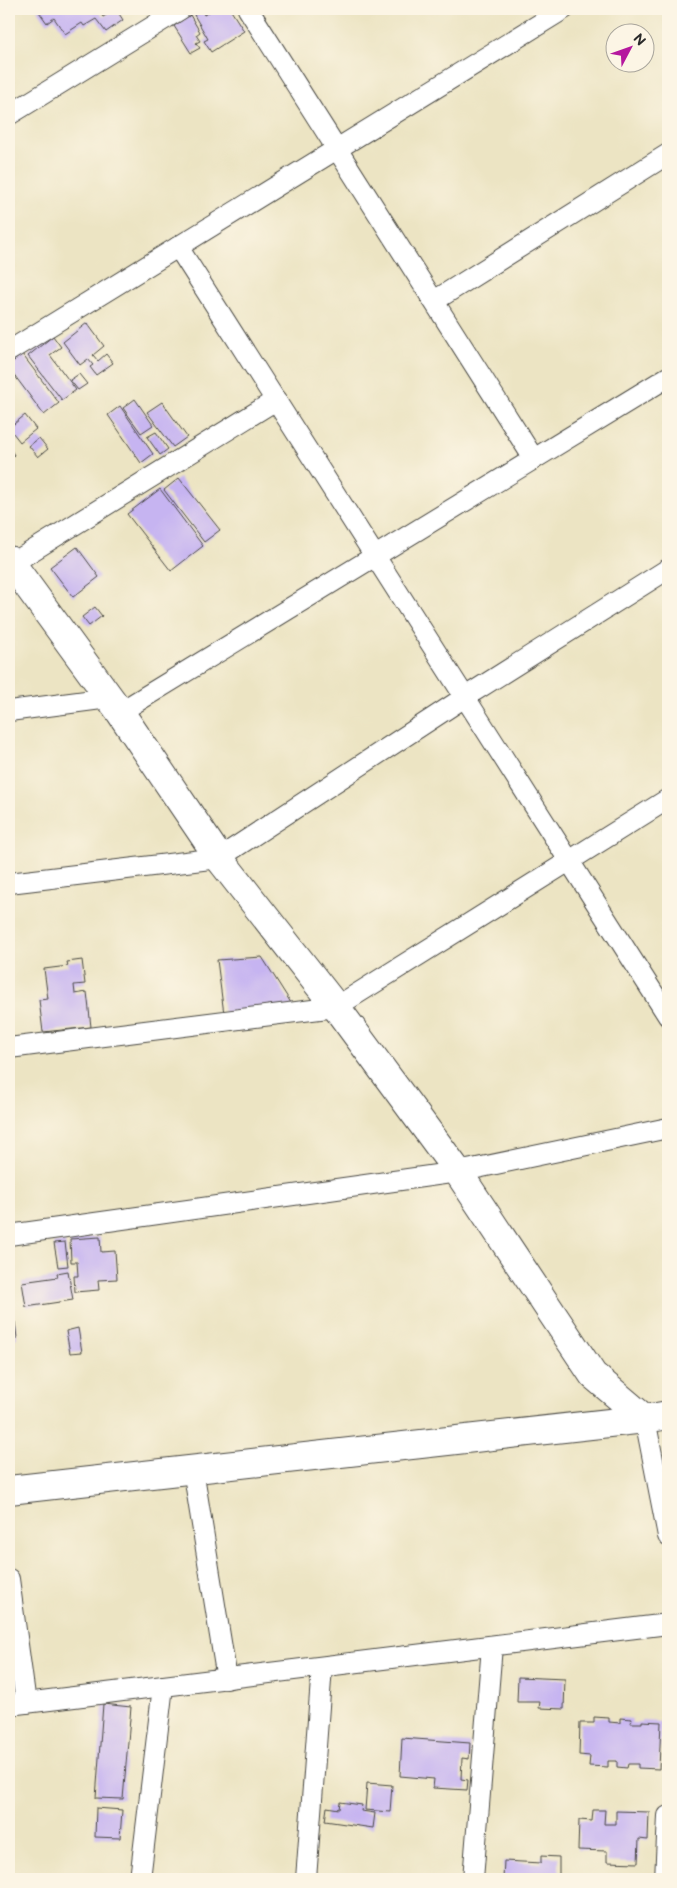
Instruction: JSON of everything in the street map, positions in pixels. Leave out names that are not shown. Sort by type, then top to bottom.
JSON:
[{"type":"street","points":[[9,115],[181,9]]},
{"type":"street","points":[[248,9],[534,459]]},
{"type":"street","points":[[9,351],[564,9]]},
{"type":"street","points":[[434,301],[668,154]]},
{"type":"street","points":[[178,247],[668,1016]]},
{"type":"street","points":[[9,712],[114,705],[375,556],[668,377]]},
{"type":"street","points":[[276,400],[10,562],[114,705],[219,858],[336,1007],[458,1172],[594,1375],[657,1416]]},
{"type":"street","points":[[9,883],[219,858],[465,697],[668,569]]},
{"type":"street","points":[[9,1048],[336,1007],[668,799]]},
{"type":"street","points":[[9,1235],[458,1172],[668,1128]]},
{"type":"street","points":[[9,1490],[657,1416]]},
{"type":"street","points":[[657,1416],[668,1536]]},
{"type":"street","points":[[193,1469],[226,1678]]},
{"type":"street","points":[[9,1580],[18,1704],[668,1624]]},
{"type":"street","points":[[473,1879],[492,1646]]},
{"type":"street","points":[[306,1879],[322,1667]]},
{"type":"street","points":[[140,1879],[163,1686]]},
{"type":"street","points":[[665,1879],[668,1816]]},
{"type":"building","points":[[37,9],[97,9],[103,17],[116,9],[123,20],[106,32],[96,19],[84,26],[82,23],[65,34],[54,18],[47,23]]},
{"type":"building","points":[[214,9],[230,9],[244,31],[211,52],[204,41],[208,39],[194,15],[202,10],[204,15]]},
{"type":"building","points":[[190,15],[200,32],[196,35],[200,41],[196,43],[200,48],[191,53],[174,26]]},
{"type":"building","points":[[87,323],[104,346],[93,355],[98,361],[106,354],[113,363],[96,375],[90,367],[93,365],[88,359],[80,365],[63,342]]},
{"type":"building","points":[[53,336],[61,347],[50,355],[76,390],[62,400],[28,356]]},
{"type":"building","points":[[22,354],[59,403],[44,415],[9,368],[9,365]]},
{"type":"building","points":[[79,374],[87,384],[78,390],[70,380]]},
{"type":"building","points":[[135,399],[153,425],[141,433],[123,408]]},
{"type":"building","points":[[162,402],[187,437],[173,447],[147,412]]},
{"type":"building","points":[[120,406],[153,454],[141,463],[108,415]]},
{"type":"building","points":[[25,415],[36,429],[20,442],[9,428]]},
{"type":"building","points":[[156,432],[168,449],[160,455],[147,437]]},
{"type":"building","points":[[39,438],[48,449],[38,457],[29,446]]},
{"type":"building","points":[[9,447],[14,455],[9,459]]},
{"type":"building","points":[[179,478],[220,530],[204,542],[164,490]]},
{"type":"building","points":[[160,489],[203,546],[171,571],[127,514]]},
{"type":"building","points":[[77,547],[99,577],[73,597],[50,567]]},
{"type":"building","points":[[95,607],[102,616],[89,626],[82,617]]},
{"type":"building","points":[[262,957],[293,1006],[224,1014],[217,960]]},
{"type":"building","points":[[82,960],[85,984],[74,985],[75,994],[87,992],[91,1027],[43,1032],[39,1000],[48,999],[44,969],[68,966],[67,962]]},
{"type":"building","points":[[100,1237],[101,1252],[115,1251],[117,1279],[98,1280],[99,1290],[75,1292],[74,1276],[78,1276],[77,1262],[71,1262],[70,1239]]},
{"type":"building","points":[[65,1242],[68,1266],[58,1267],[54,1243]]},
{"type":"building","points":[[68,1271],[73,1300],[26,1307],[22,1282],[58,1277],[57,1273]]},
{"type":"building","points":[[15,1322],[17,1338],[9,1340],[9,1323]]},
{"type":"building","points":[[78,1328],[82,1352],[70,1353],[66,1331]]},
{"type":"building","points":[[518,1677],[565,1679],[564,1709],[539,1708],[540,1702],[517,1702]]},
{"type":"building","points":[[103,1704],[131,1707],[123,1799],[96,1798]]},
{"type":"building","points":[[594,1717],[609,1718],[609,1722],[620,1723],[620,1718],[632,1719],[631,1723],[642,1723],[642,1721],[661,1722],[659,1769],[638,1768],[638,1764],[628,1764],[627,1768],[617,1767],[617,1761],[608,1761],[608,1767],[589,1766],[590,1756],[579,1755],[580,1723],[594,1723]]},
{"type":"building","points":[[402,1738],[470,1743],[469,1759],[462,1758],[461,1779],[468,1780],[467,1790],[433,1788],[434,1779],[400,1776]]},
{"type":"building","points":[[367,1783],[392,1785],[390,1812],[365,1810]]},
{"type":"building","points":[[340,1802],[362,1805],[361,1811],[375,1813],[373,1828],[325,1821],[327,1807],[339,1809]]},
{"type":"building","points":[[96,1808],[122,1810],[120,1838],[95,1837]]},
{"type":"building","points":[[593,1810],[605,1810],[604,1824],[616,1824],[616,1811],[649,1812],[648,1840],[639,1839],[638,1863],[607,1862],[607,1851],[578,1850],[579,1820],[592,1821]]},
{"type":"building","points":[[541,1856],[559,1857],[559,1879],[503,1879],[504,1861],[541,1863]]}]
